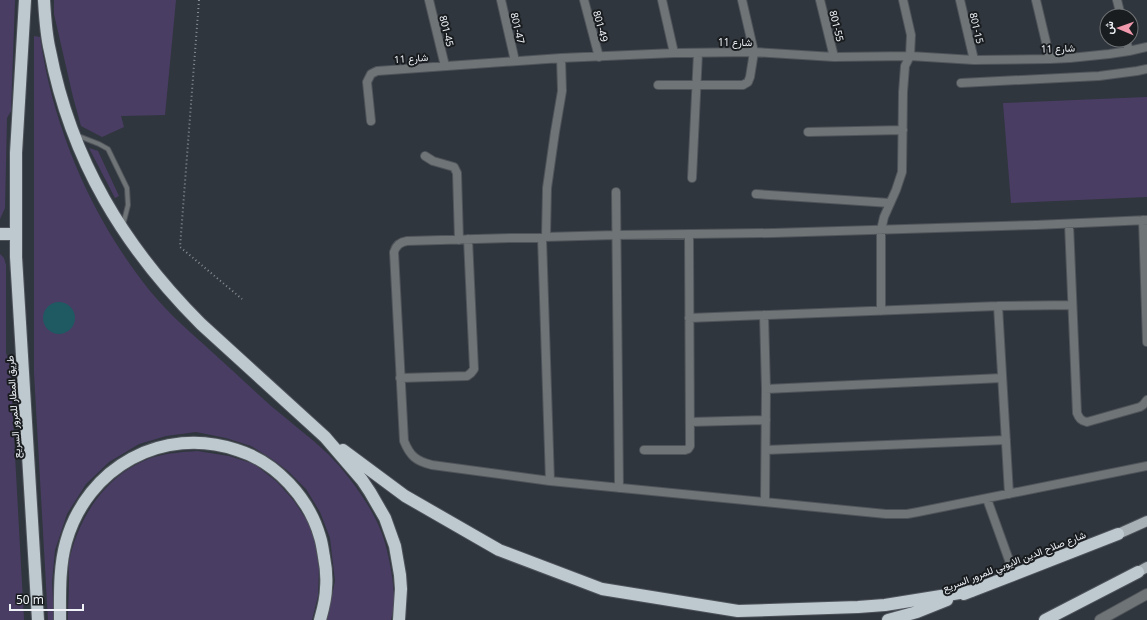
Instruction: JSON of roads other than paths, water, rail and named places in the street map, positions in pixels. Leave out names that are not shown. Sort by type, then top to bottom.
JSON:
[{"type":"highway","name":"طريق المطار للمرور السريع","points":[[25,0],[16,153],[16,257],[38,620]]},
{"type":"highway","points":[[44,0],[50,51],[62,100],[74,134],[100,194],[146,263],[182,305],[201,324],[325,437],[404,496],[499,550],[602,589],[738,612],[864,607],[972,591]]},
{"type":"highway","points":[[0,234],[16,234]]},
{"type":"highway","points":[[325,437],[362,480],[378,505],[387,525],[395,546],[400,575],[401,604],[399,620]]},
{"type":"highway","points":[[60,620],[61,568],[66,541],[81,507],[94,487],[114,470],[136,456],[154,449],[171,445],[194,443],[206,443],[239,450],[264,463],[285,480],[303,500],[316,524],[326,569],[327,587],[320,620]]},
{"type":"highway","name":"شارع صلاح الدين الايوبي للمرور السريع","points":[[888,620],[917,612],[1118,534]]},
{"type":"highway","points":[[1045,620],[1142,569]]},
{"type":"main road","name":"شارع صلاح الدين الايوبي للمرور السريع","points":[[1118,534],[1147,521]]},
{"type":"street","name":"801-45","points":[[429,0],[445,66]]},
{"type":"street","name":"801-47","points":[[501,0],[515,61]]},
{"type":"street","name":"801-49","points":[[584,0],[599,57]]},
{"type":"street","points":[[662,0],[674,53]]},
{"type":"street","points":[[658,85],[743,85],[748,82],[754,52],[742,0]]},
{"type":"street","name":"801-55","points":[[820,0],[834,57]]},
{"type":"street","points":[[881,311],[881,230],[884,217],[902,172],[903,92],[905,66],[910,56],[911,35],[903,0]]},
{"type":"street","name":"801-15","points":[[960,0],[974,60]]},
{"type":"street","points":[[1036,0],[1050,59]]},
{"type":"street","name":"شارع 11","points":[[371,121],[367,82],[371,74],[377,71],[561,58],[674,53],[754,52],[834,57],[910,56],[974,60],[1050,59],[1090,57],[1129,52],[1147,47]]},
{"type":"street","points":[[1128,48],[1129,52]]},
{"type":"street","points":[[692,178],[698,53]]},
{"type":"street","points":[[550,481],[544,237],[547,188],[562,91],[561,58]]},
{"type":"street","points":[[961,83],[1099,76],[1147,69]]},
{"type":"street","points":[[808,132],[903,130]]},
{"type":"street","points":[[425,156],[433,161],[454,167],[457,173],[459,240]]},
{"type":"street","points":[[616,192],[619,488]]},
{"type":"street","points":[[756,194],[890,203]]},
{"type":"street","points":[[1147,342],[1145,220],[881,230],[402,241],[395,247],[394,252],[404,441],[414,458],[422,463],[550,481],[886,514],[918,512],[1147,466]]},
{"type":"street","points":[[1069,224],[1077,413],[1080,419],[1086,422],[1140,408],[1147,400]]},
{"type":"street","points":[[644,450],[683,450],[688,449],[690,446],[689,234]]},
{"type":"street","points":[[400,378],[467,376],[474,368],[468,239]]},
{"type":"street","points":[[689,318],[998,306],[1072,305]]},
{"type":"street","points":[[998,306],[1009,494]]},
{"type":"street","points":[[764,315],[766,389],[765,502]]},
{"type":"street","points":[[766,389],[1002,378]]},
{"type":"street","points":[[690,422],[766,420]]},
{"type":"street","points":[[766,450],[1006,440]]},
{"type":"street","points":[[988,499],[1014,574]]},
{"type":"street","points":[[1100,620],[1147,594]]},
{"type":"lane","points":[[74,134],[108,149],[127,188],[128,205],[122,229]]},
{"type":"water","points":[[56,302],[62,302],[72,309],[75,318],[74,324],[68,331],[62,334],[56,334],[46,327],[43,321],[43,315],[50,305]]}]
